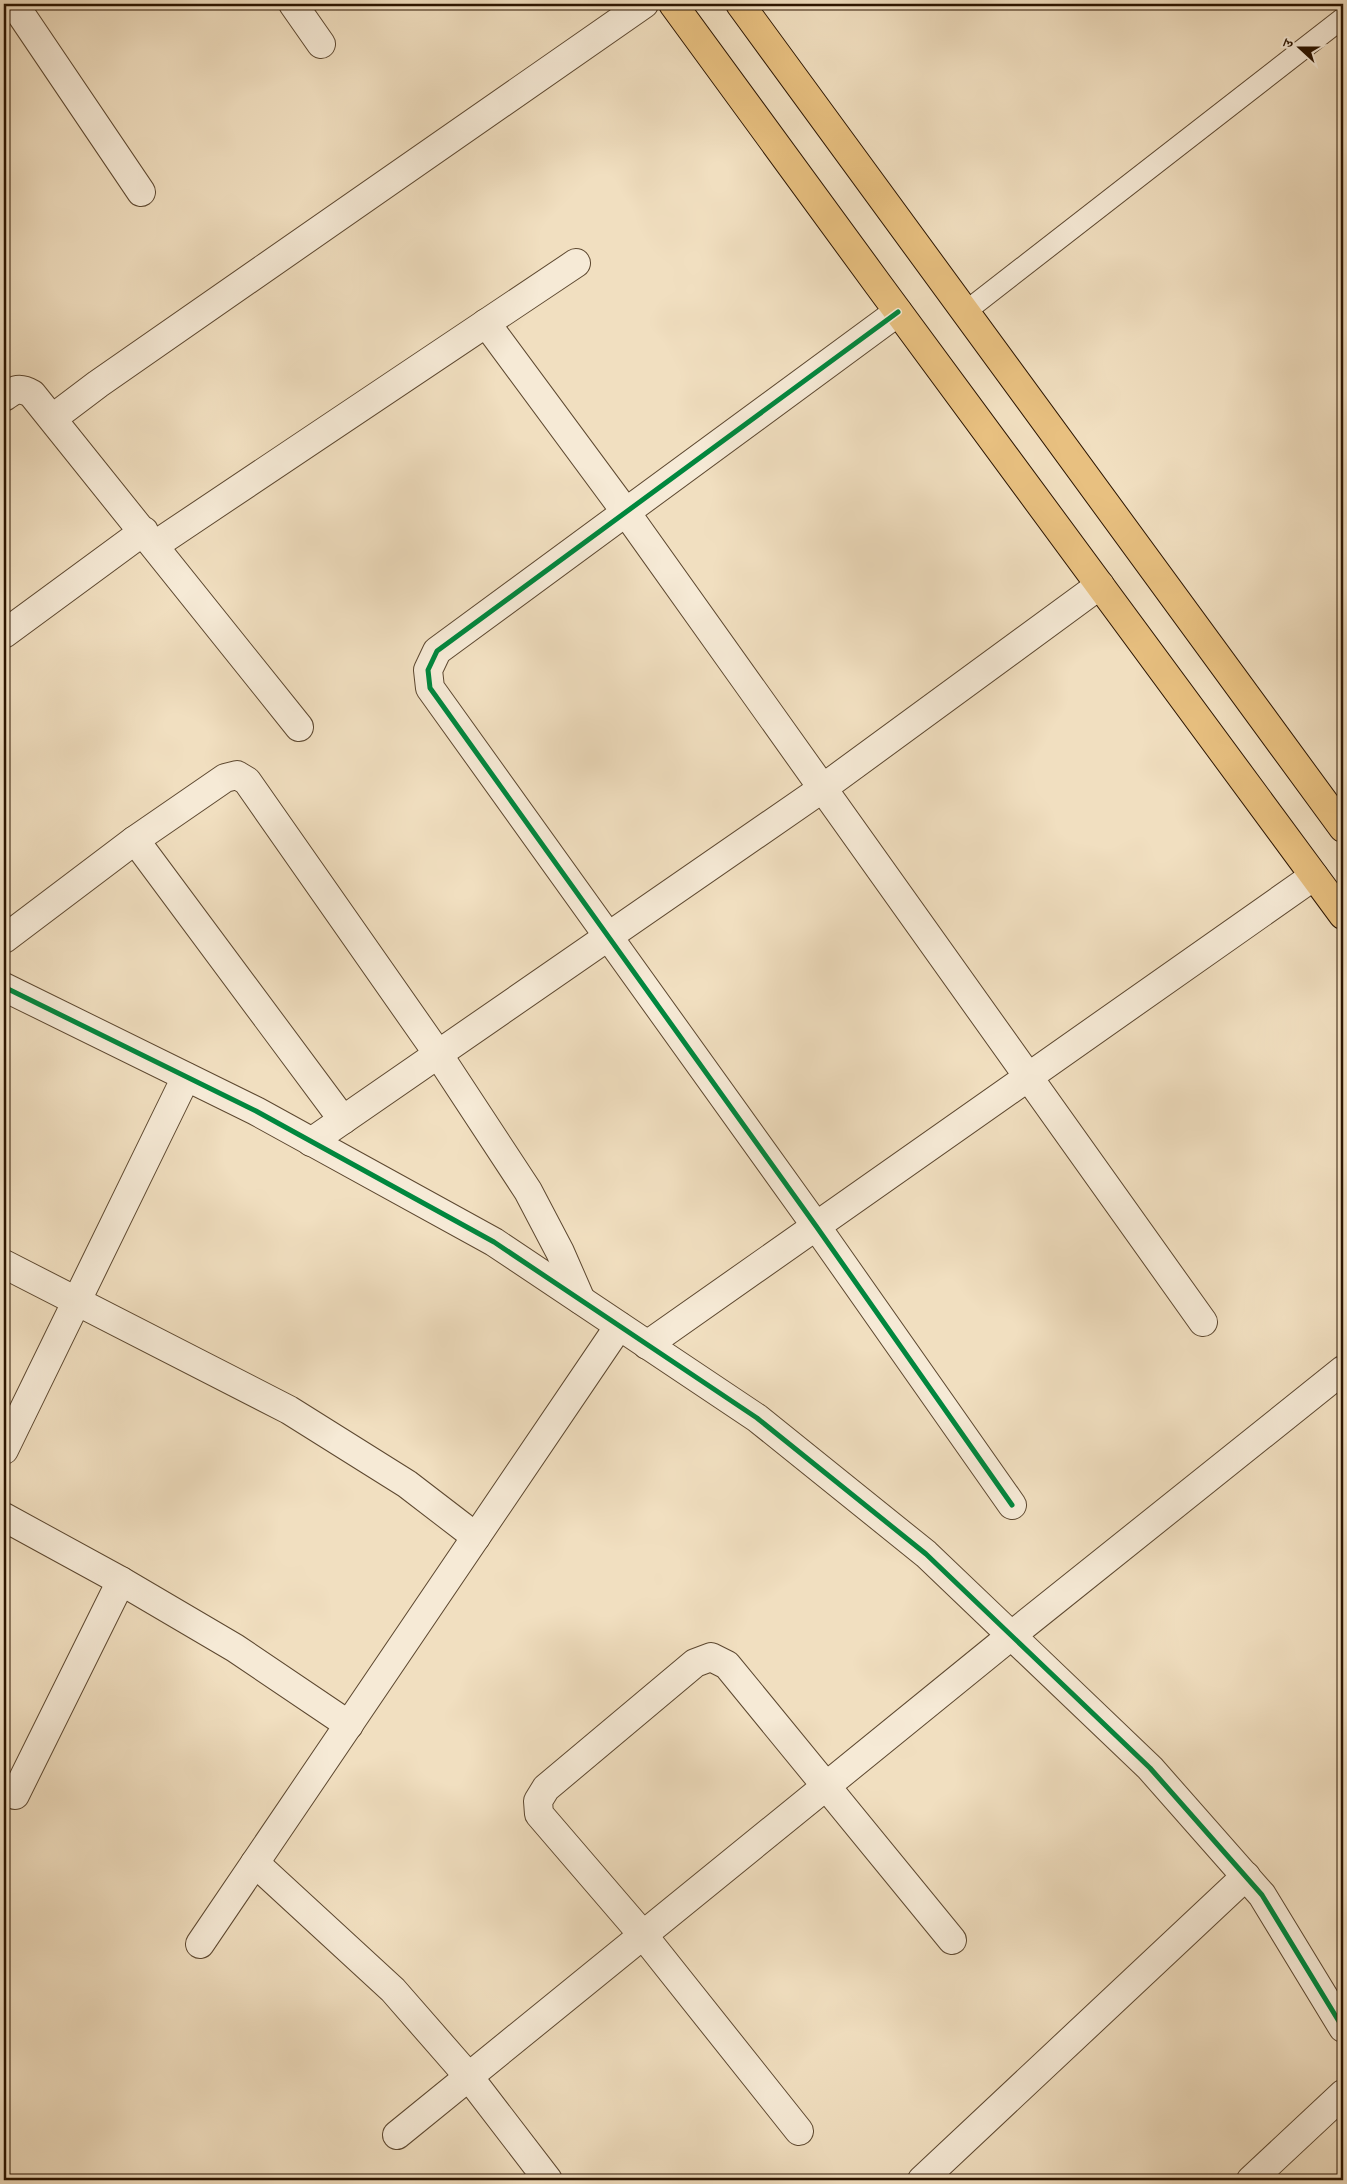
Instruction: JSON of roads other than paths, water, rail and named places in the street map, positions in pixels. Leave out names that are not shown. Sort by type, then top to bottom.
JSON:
[{"type":"main road","points":[[673,4],[1343,915]]},
{"type":"main road","points":[[740,4],[1343,828]]},
{"type":"street","points":[[14,4],[141,192]]},
{"type":"street","points":[[293,4],[322,44]]},
{"type":"street","points":[[53,418],[114,373],[644,4]]},
{"type":"street","points":[[4,634],[149,538],[486,324],[576,263]]},
{"type":"street","points":[[898,312],[437,651],[428,670],[430,688],[816,1226],[1012,1505]]},
{"type":"street","points":[[486,324],[625,511],[1203,1322]]},
{"type":"street","points":[[4,397],[15,389],[24,389],[32,394],[299,727]]},
{"type":"street","points":[[312,1142],[823,788],[1100,585]]},
{"type":"street","points":[[4,939],[135,840],[225,778],[237,775],[247,781],[438,1054],[528,1191],[560,1252],[581,1300]]},
{"type":"street","points":[[135,840],[343,1120]]},
{"type":"street","points":[[647,1345],[1314,876]]},
{"type":"street","points":[[4,988],[256,1112],[494,1242],[756,1418],[926,1554],[1150,1768],[1262,1895],[1343,2028]]},
{"type":"street","points":[[4,1450],[186,1077]]},
{"type":"street","points":[[4,1264],[289,1410],[407,1484],[476,1538]]},
{"type":"street","points":[[200,1944],[619,1326]]},
{"type":"street","points":[[397,2135],[1012,1635],[1343,1370]]},
{"type":"street","points":[[4,1517],[121,1580],[235,1648],[349,1724]]},
{"type":"street","points":[[16,1795],[121,1580]]},
{"type":"street","points":[[799,2131],[643,1936],[539,1814],[538,1801],[546,1788],[695,1662],[710,1657],[727,1665],[952,1940]]},
{"type":"street","points":[[255,1863],[393,1990],[469,2077],[548,2180]]},
{"type":"street","points":[[922,2180],[1246,1876]]},
{"type":"street","points":[[1251,2180],[1343,2094]]},
{"type":"lane","points":[[965,312],[1343,18]]}]
